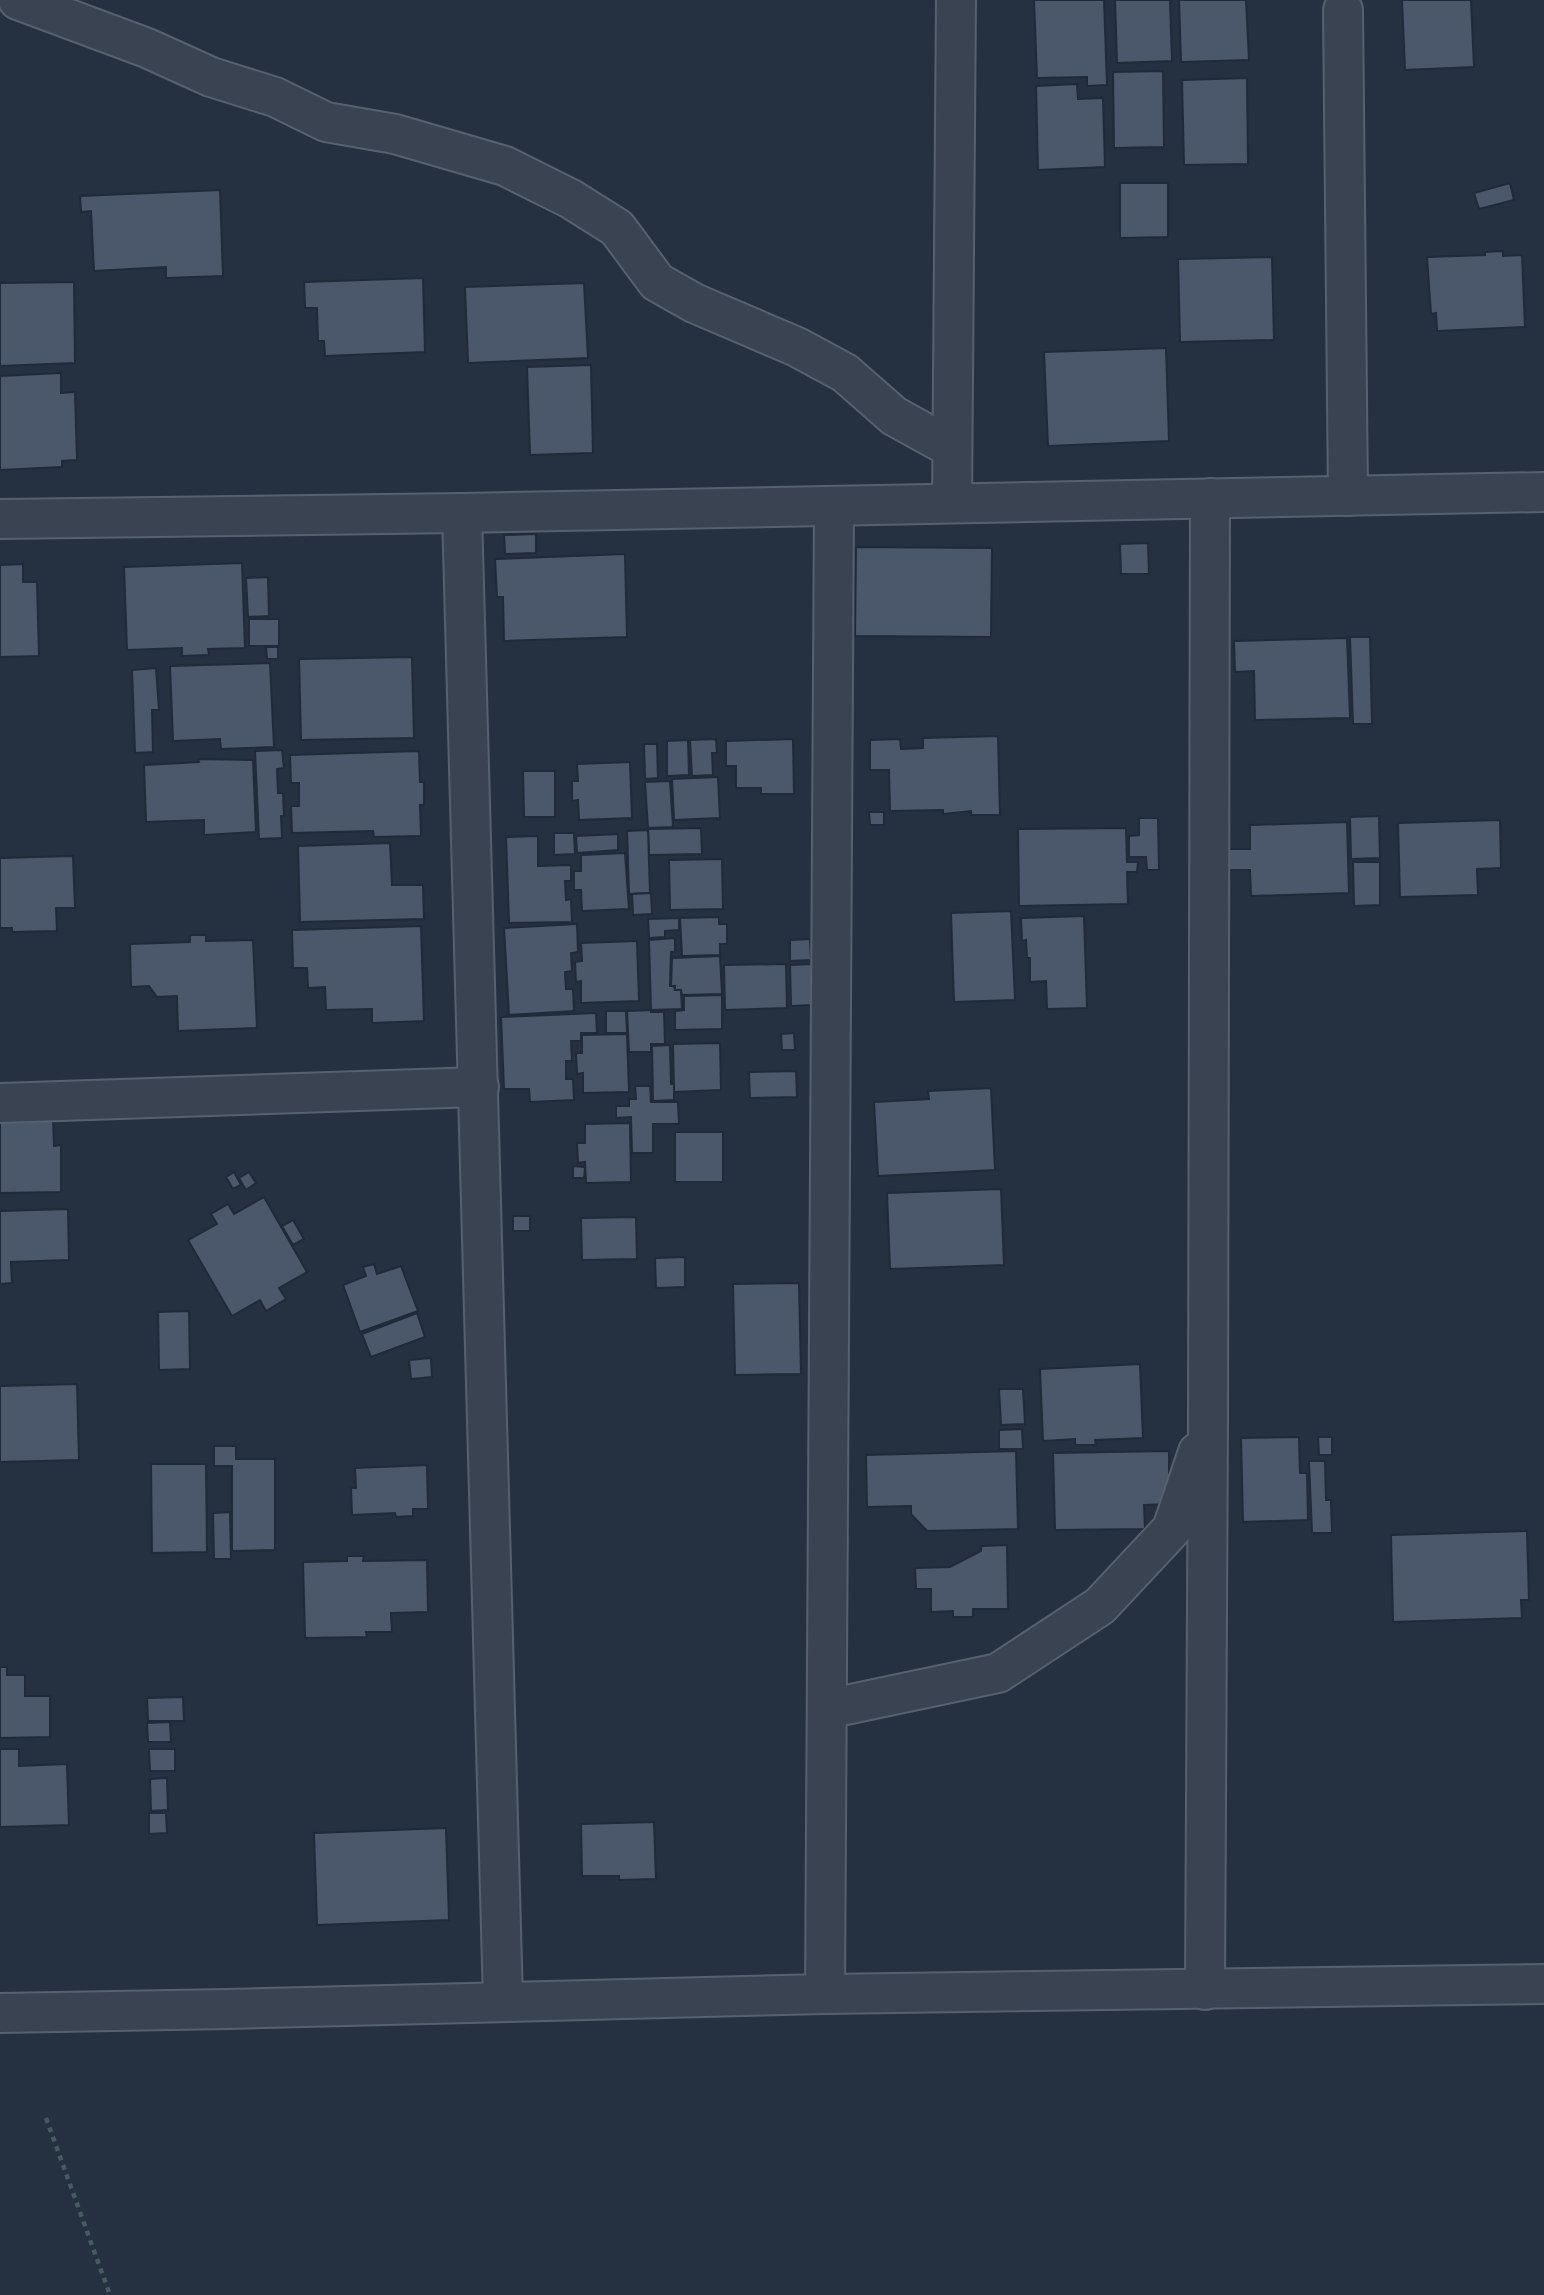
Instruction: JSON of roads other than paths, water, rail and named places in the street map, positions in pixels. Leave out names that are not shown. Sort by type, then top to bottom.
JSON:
[{"type":"street","points":[[18,0],[147,48],[211,77],[275,97],[326,122],[395,134],[505,166],[571,199],[617,228],[657,282],[694,303],[797,347],[845,373],[894,416],[952,448]]},
{"type":"street","points":[[952,503],[956,0]]},
{"type":"street","points":[[1343,10],[1348,496]]},
{"type":"street","points":[[0,519],[1544,492]]},
{"type":"street","points":[[1205,1990],[1210,498]]},
{"type":"street","points":[[825,1994],[834,506]]},
{"type":"street","points":[[462,513],[503,2001]]},
{"type":"street","points":[[0,1103],[479,1087]]},
{"type":"street","points":[[827,1709],[999,1673],[1100,1606],[1172,1529],[1208,1420]]},
{"type":"street","points":[[0,2012],[825,1994],[1544,1983]]}]
